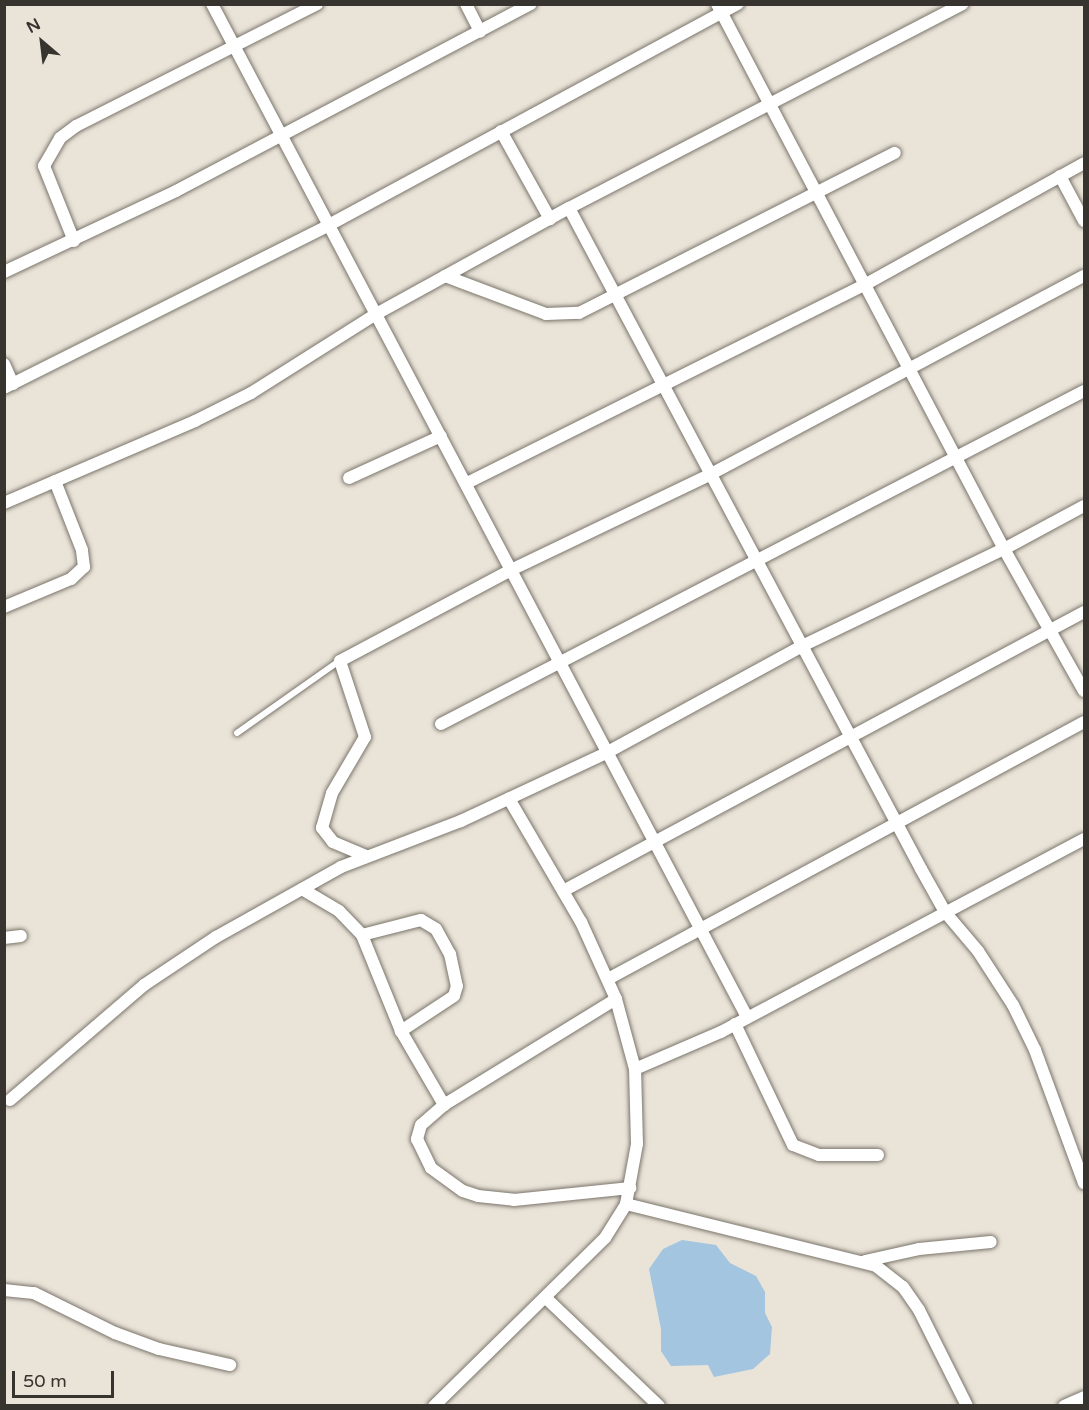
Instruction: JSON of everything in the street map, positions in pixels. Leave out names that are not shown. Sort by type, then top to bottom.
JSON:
[{"type":"street","points":[[212,4],[327,226],[513,569],[560,665],[747,1017]]},
{"type":"street","points":[[74,241],[46,178],[44,166],[54,145],[76,126],[317,4]]},
{"type":"street","points":[[466,4],[480,32]]},
{"type":"street","points":[[4,272],[74,241],[531,4]]},
{"type":"street","points":[[4,364],[9,386],[327,226],[719,9],[738,4]]},
{"type":"street","points":[[4,502],[251,393],[376,314],[569,208],[962,4]]},
{"type":"street","points":[[719,9],[819,191],[1004,549],[1052,629],[1084,690]]},
{"type":"street","points":[[501,131],[549,219]]},
{"type":"street","points":[[445,276],[520,306],[560,317],[590,310],[895,153]]},
{"type":"street","points":[[466,483],[866,284],[1084,163]]},
{"type":"street","points":[[1060,176],[1084,221]]},
{"type":"street","points":[[569,208],[713,473],[895,822],[945,912],[978,951],[1024,1027],[1084,1183]]},
{"type":"street","points":[[366,856],[333,842],[322,828],[332,794],[365,737],[340,661],[513,569],[713,473],[1084,276]]},
{"type":"street","points":[[441,724],[560,665],[1084,391]]},
{"type":"street","points":[[349,478],[441,436]]},
{"type":"street","points":[[4,607],[62,583],[84,567],[82,550],[55,481]]},
{"type":"street","points":[[10,1100],[144,985],[216,937],[302,889],[366,856],[461,822],[606,753],[802,646],[1004,549],[1084,506]]},
{"type":"street","points":[[563,891],[1084,612]]},
{"type":"street","points":[[608,979],[1084,722]]},
{"type":"street","points":[[434,1406],[591,1254],[626,1204],[630,1188],[638,1123],[635,1069],[616,999],[563,891],[509,799]]},
{"type":"street","points":[[635,1069],[735,1024],[1084,839]]},
{"type":"street","points":[[302,889],[339,911],[362,936],[401,1031],[444,1105]]},
{"type":"street","points":[[362,936],[421,920],[436,929],[450,954],[457,986],[454,996],[401,1031]]},
{"type":"street","points":[[4,938],[21,936]]},
{"type":"street","points":[[616,999],[444,1105],[421,1125],[418,1148],[431,1168],[463,1191],[514,1200],[630,1188]]},
{"type":"street","points":[[735,1024],[793,1145],[819,1155],[878,1155]]},
{"type":"street","points":[[626,1204],[863,1261],[889,1274],[903,1287],[919,1310],[967,1406]]},
{"type":"street","points":[[863,1261],[919,1248],[991,1242]]},
{"type":"street","points":[[4,1290],[34,1293],[115,1333],[159,1349],[230,1365]]},
{"type":"street","points":[[547,1299],[658,1406]]},
{"type":"street","points":[[1064,1406],[1084,1397]]},
{"type":"lane","points":[[237,733],[340,661]]},
{"type":"water","points":[[682,1240],[716,1245],[730,1263],[756,1276],[765,1292],[765,1313],[772,1327],[770,1354],[753,1369],[714,1377],[708,1365],[671,1366],[661,1351],[661,1329],[649,1269],[663,1249]]}]
